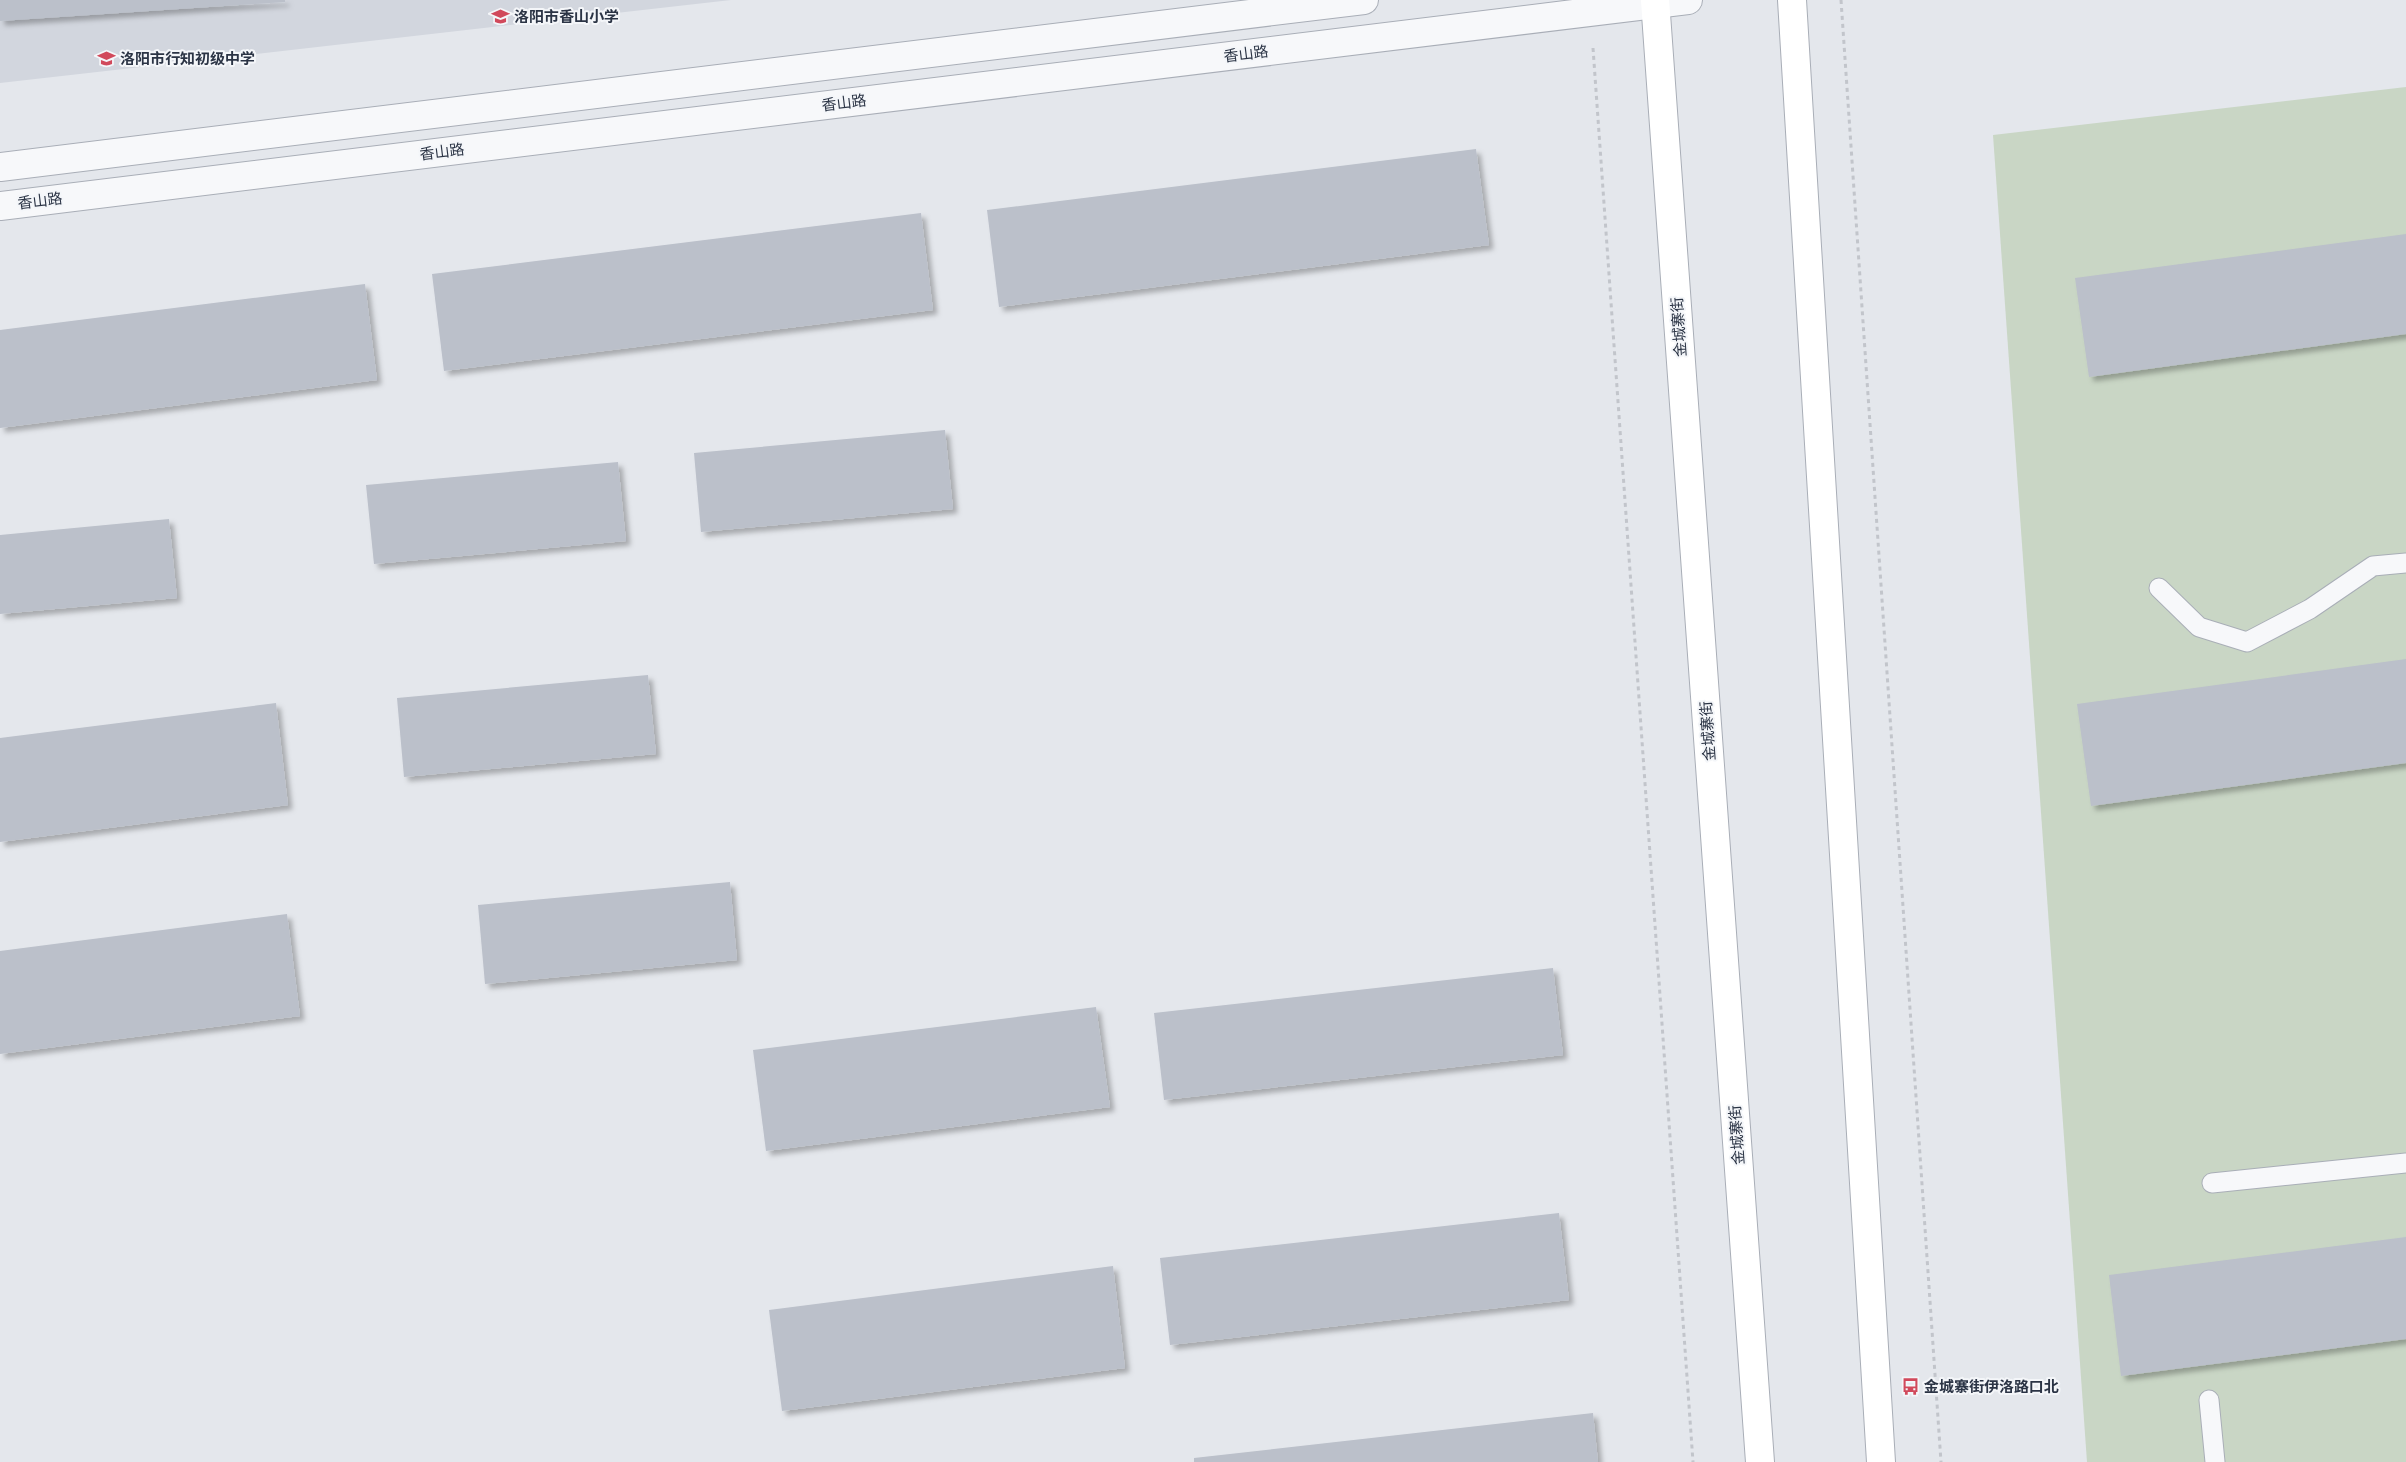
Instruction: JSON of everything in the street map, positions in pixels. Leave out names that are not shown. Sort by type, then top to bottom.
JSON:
[{"type":"main road","points":[[1792,0],[1880,1462]]},
{"type":"main road","name":"金城寨街","points":[[1655,2],[1760,1462]]},
{"type":"street","points":[[0,167],[1364,0]]},
{"type":"street","name":"香山路","points":[[0,206],[1591,12],[1655,2],[1688,0]]},
{"type":"lane","points":[[2159,588],[2199,626],[2247,642],[2310,609],[2373,566],[2406,563]]},
{"type":"lane","points":[[2212,1183],[2406,1163]]},
{"type":"lane","points":[[2210,1400],[2215,1462]]},
{"type":"path","points":[[1841,0],[1941,1462]]},
{"type":"path","points":[[1591,12],[1692,1462]]},
{"type":"shaded area","name":"洛阳市行知初级中学","points":[[0,0],[731,0],[0,83]]},
{"type":"green space","points":[[2406,87],[2406,1462],[2087,1462],[1993,135]]},
{"type":"building","points":[[0,0],[285,0],[285,2],[0,21]]},
{"type":"building","points":[[1476,149],[1489,245],[999,307],[987,210]]},
{"type":"building","points":[[921,213],[933,310],[444,371],[432,274]]},
{"type":"building","points":[[2406,234],[2406,334],[2089,377],[2075,278]]},
{"type":"building","points":[[365,284],[377,380],[0,428],[0,330]]},
{"type":"building","points":[[945,430],[953,509],[701,532],[694,453]]},
{"type":"building","points":[[618,462],[626,541],[374,564],[366,485]]},
{"type":"building","points":[[169,519],[177,598],[0,614],[0,535]]},
{"type":"building","points":[[2406,659],[2406,763],[2091,806],[2077,704]]},
{"type":"building","points":[[648,675],[656,754],[404,777],[397,698]]},
{"type":"building","points":[[276,703],[288,805],[0,842],[0,738]]},
{"type":"building","points":[[730,882],[737,960],[485,984],[478,905]]},
{"type":"building","points":[[287,914],[300,1016],[0,1054],[0,951]]},
{"type":"building","points":[[1553,968],[1563,1055],[1164,1100],[1154,1013]]},
{"type":"building","points":[[1096,1007],[1110,1107],[766,1151],[753,1050]]},
{"type":"building","points":[[1559,1213],[1569,1300],[1170,1345],[1160,1258]]},
{"type":"building","points":[[2406,1237],[2406,1339],[2121,1376],[2109,1275]]},
{"type":"building","points":[[1113,1266],[1125,1368],[782,1411],[769,1310]]},
{"type":"building","points":[[1593,1413],[1598,1462],[1194,1462],[1194,1458]]},
{"type":"place","name":"洛阳市香山小学","points":[[500,17]]},
{"type":"place","name":"洛阳市行知初级中学","points":[[106,59]]},
{"type":"place","name":"金城寨街伊洛路口北","points":[[1910,1387]]}]
